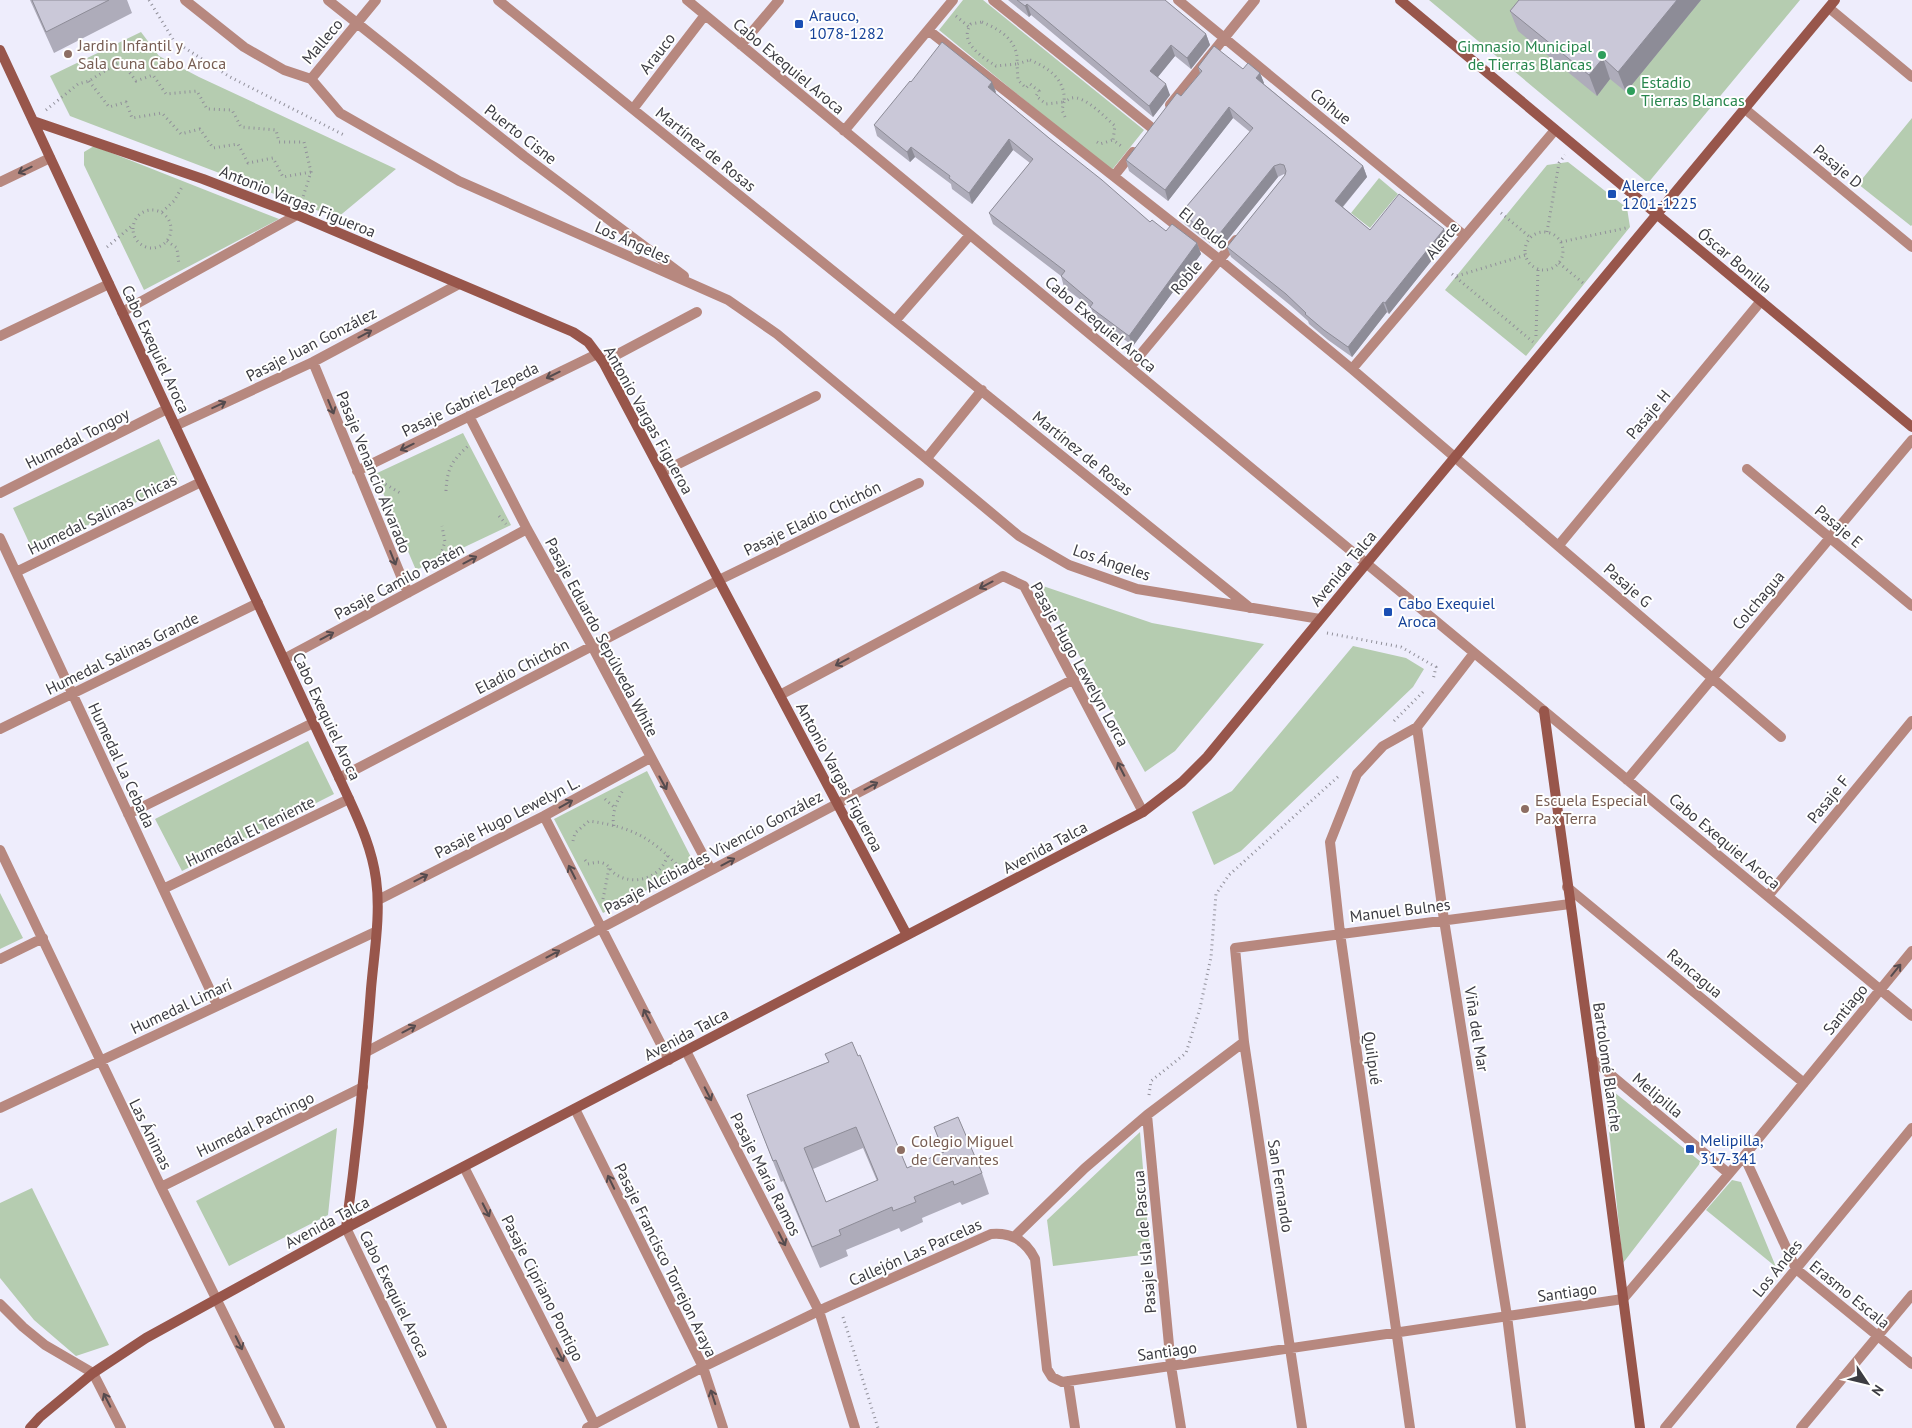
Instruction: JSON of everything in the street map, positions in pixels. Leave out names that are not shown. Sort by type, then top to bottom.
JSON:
[{"type":"street","points":[[185,0],[244,47],[284,70],[311,79]]},
{"type":"street","name":"Puerto Cisne","points":[[328,0],[524,156],[699,287]]},
{"type":"street","name":"Malleco","points":[[311,79],[376,0]]},
{"type":"street","name":"Martínez de Rosas","points":[[498,0],[1252,609]]},
{"type":"street","name":"Cabo Exequiel Aroca","points":[[687,0],[1912,1016]]},
{"type":"street","points":[[741,45],[779,0]]},
{"type":"street","points":[[844,131],[953,0]]},
{"type":"street","points":[[993,0],[1153,127]]},
{"type":"street","name":"Coihue","points":[[1178,0],[1466,236]]},
{"type":"street","points":[[1114,176],[1255,0]]},
{"type":"street","name":"Óscar Bonilla","points":[[1400,0],[1912,427]]},
{"type":"street","points":[[1832,4],[1912,77]]},
{"type":"street","name":"Avenida Talca","points":[[30,1428],[40,1417],[93,1373],[146,1338],[346,1228],[1143,812],[1182,782],[1207,757],[1832,4]]},
{"type":"street","name":"Arauco","points":[[633,109],[705,15]]},
{"type":"street","name":"El Boldo","points":[[928,30],[1220,260],[1455,456]]},
{"type":"street","name":"Cabo Exequiel Aroca","points":[[0,50],[366,838],[372,858],[378,900],[363,1087],[346,1228],[442,1428]]},
{"type":"street","name":"Los Ángeles","points":[[311,79],[340,114],[460,181],[728,300],[777,334],[1019,536],[1069,566],[1137,589],[1320,619]]},
{"type":"street","name":"Pasaje D","points":[[1745,109],[1912,247]]},
{"type":"street","name":"Antonio Vargas Figueroa","points":[[33,121],[203,179],[297,215],[573,332],[588,342],[600,358],[662,472],[907,935]]},
{"type":"street","name":"Alerce","points":[[1352,369],[1555,130]]},
{"type":"street","points":[[0,182],[50,158]]},
{"type":"street","points":[[122,312],[297,215]]},
{"type":"street","name":"Roble","points":[[1130,367],[1243,231]]},
{"type":"street","points":[[895,321],[970,235]]},
{"type":"street","points":[[0,336],[109,284]]},
{"type":"street","name":"Pasaje Juan González","points":[[175,426],[313,362],[459,284]]},
{"type":"street","name":"Pasaje H","points":[[1559,546],[1761,301]]},
{"type":"street","name":"Pasaje Gabriel Zepeda","points":[[360,470],[469,416],[600,358],[697,312]]},
{"type":"street","name":"Pasaje Venancio Alvarado","points":[[313,362],[360,470],[408,593]]},
{"type":"street","points":[[927,458],[982,390]]},
{"type":"street","points":[[662,472],[816,396]]},
{"type":"street","name":"Humedal Tongoy","points":[[0,493],[167,409]]},
{"type":"street","name":"Pasaje Eduardo Sepúlveda White","points":[[469,416],[527,529],[592,646],[711,870]]},
{"type":"street","name":"Colchagua","points":[[1627,780],[1912,440]]},
{"type":"street","name":"Pasaje G","points":[[1455,456],[1781,737]]},
{"type":"street","name":"Pasaje E","points":[[1747,469],[1912,606]]},
{"type":"street","name":"Humedal Salinas Chicas","points":[[16,572],[201,482]]},
{"type":"street","name":"Pasaje Eladio Chichón","points":[[719,580],[918,483]]},
{"type":"street","name":"Pasaje Camilo Pastén","points":[[284,659],[527,529]]},
{"type":"street","name":"Humedal La Cebada","points":[[0,538],[217,1005]]},
{"type":"street","name":"Pasaje Hugo Lewelyn Lorca","points":[[780,695],[1003,576],[1024,586],[1143,812]]},
{"type":"street","name":"Eladio Chichón","points":[[339,778],[719,580]]},
{"type":"street","name":"Humedal Salinas Grande","points":[[0,729],[258,603]]},
{"type":"street","points":[[1417,727],[1474,653]]},
{"type":"street","name":"Pasaje Alcibiades Vivencio González","points":[[366,1052],[600,925],[691,881],[1074,679]]},
{"type":"street","name":"Bartolomé Blanche","points":[[1544,711],[1640,1428]]},
{"type":"street","name":"Pasaje F","points":[[1768,896],[1912,721]]},
{"type":"street","points":[[128,814],[314,723]]},
{"type":"street","name":"Viña del Mar","points":[[1417,727],[1444,920],[1507,1316],[1521,1428]]},
{"type":"street","name":"Quilpué","points":[[1410,1428],[1340,933],[1330,842],[1357,774],[1383,746],[1417,727]]},
{"type":"street","name":"Pasaje Hugo Lewelyn L.","points":[[378,900],[544,816],[650,758]]},
{"type":"street","name":"Humedal El Teniente","points":[[163,889],[349,799]]},
{"type":"street","points":[[544,816],[669,1060]]},
{"type":"street","name":"Las Ánimas","points":[[0,850],[4,870],[43,938],[100,1061],[280,1428]]},
{"type":"street","name":"Rancagua","points":[[1567,887],[1804,1083]]},
{"type":"street","name":"Manuel Bulnes","points":[[1235,948],[1570,904]]},
{"type":"street","name":"Humedal Limarí","points":[[0,1108],[375,932]]},
{"type":"street","points":[[0,959],[43,938]]},
{"type":"street","name":"San Fernando","points":[[1235,948],[1244,1042],[1302,1428]]},
{"type":"street","name":"Santiago","points":[[1068,1381],[1623,1299],[1744,1156],[1912,951]]},
{"type":"street","points":[[1074,1428],[1068,1381],[1056,1380],[1047,1370],[1035,1259],[1030,1250],[1015,1236],[1085,1168],[1148,1115],[1244,1042]]},
{"type":"street","name":"Pasaje María Ramos","points":[[686,1051],[819,1311],[855,1428]]},
{"type":"street","name":"Melipilla","points":[[1592,1059],[1728,1173]]},
{"type":"street","name":"Humedal Pachingo","points":[[161,1187],[363,1087]]},
{"type":"street","name":"Pasaje Francisco Torrejon Araya","points":[[575,1109],[703,1367],[723,1428]]},
{"type":"street","name":"Pasaje Isla de Pascua","points":[[1148,1115],[1171,1366]]},
{"type":"street","name":"Los Andes","points":[[1666,1428],[1912,1128]]},
{"type":"street","name":"Erasmo Escala","points":[[1744,1156],[1796,1269],[1912,1364]]},
{"type":"street","name":"Pasaje Cipriano Pontigo","points":[[464,1167],[591,1426]]},
{"type":"street","name":"Callejón Las Parcelas","points":[[591,1426],[703,1367],[838,1302],[991,1234],[1015,1236]]},
{"type":"street","points":[[1801,1428],[1912,1295]]},
{"type":"street","points":[[0,1304],[23,1327],[45,1344],[93,1373],[121,1428]]},
{"type":"street","points":[[1171,1366],[1181,1428]]},
{"type":"path","points":[[149,0],[174,41],[230,77],[348,137]]},
{"type":"path","points":[[1070,123],[1065,118],[1062,110],[1064,102],[1065,92],[1062,83],[1044,66],[1030,60],[1017,64],[996,66],[974,50],[968,39],[967,30],[972,24],[982,22],[1002,33],[1017,50],[1017,64],[1018,80],[1026,88],[1030,84],[1039,91],[1036,96],[1046,104],[1064,102],[1073,97],[1081,99],[1101,113],[1114,126],[1113,140]]},
{"type":"path","points":[[33,121],[62,95],[78,84],[89,81],[121,61],[136,80],[153,75],[166,94],[197,90],[207,109],[232,110],[240,127],[276,130],[279,142],[304,142],[311,172],[297,215]]},
{"type":"path","points":[[89,81],[109,107],[126,102],[132,118],[162,113],[181,134],[200,129],[213,148],[238,144],[248,163],[273,158],[283,177],[311,172]]},
{"type":"path","points":[[1094,140],[1100,144],[1113,140]]},
{"type":"path","points":[[1113,140],[1132,154]]},
{"type":"path","points":[[1547,232],[1559,163],[1574,146]]},
{"type":"path","points":[[162,212],[174,201],[180,188],[203,179]]},
{"type":"path","points":[[1491,205],[1531,238]]},
{"type":"path","points":[[95,254],[133,225],[139,214],[144,211],[162,212],[170,222],[171,228],[167,240],[156,248],[143,246],[134,237],[133,225]]},
{"type":"path","points":[[1561,242],[1630,227],[1643,231]]},
{"type":"path","points":[[1541,232],[1547,232],[1558,237],[1563,254],[1559,263],[1551,269],[1538,269],[1533,266],[1526,255],[1527,243],[1541,232]]},
{"type":"path","points":[[167,240],[176,248],[180,280]]},
{"type":"path","points":[[1526,255],[1456,276],[1536,344],[1538,269]]},
{"type":"path","points":[[1559,263],[1593,291]]},
{"type":"path","points":[[446,491],[447,476],[453,460],[479,436]]},
{"type":"path","points":[[360,470],[400,493]]},
{"type":"path","points":[[438,561],[445,542],[442,526]]},
{"type":"path","points":[[1310,631],[1401,647],[1436,667],[1433,681]]},
{"type":"path","points":[[1393,722],[1426,688]]},
{"type":"path","points":[[614,826],[613,820],[617,801],[636,766]]},
{"type":"path","points":[[1148,1115],[1151,1082],[1186,1053],[1200,1008],[1211,958],[1216,894],[1229,874],[1346,770]]},
{"type":"path","points":[[572,846],[575,833],[588,822],[614,826],[640,834],[668,855],[691,881]]},
{"type":"path","points":[[583,858],[588,864],[601,861],[614,873],[623,878],[639,880],[652,876],[662,868],[668,855]]},
{"type":"path","points":[[600,925],[609,867]]},
{"type":"path","points":[[838,1302],[878,1428]]},
{"type":"green space","points":[[963,0],[983,0],[1144,130],[1111,171],[939,30]]},
{"type":"green space","name":"Estadio Tierras Blancas","points":[[1429,0],[1800,0],[1648,183]]},
{"type":"green space","points":[[141,32],[159,56],[199,77],[396,169],[337,218],[70,116],[50,76]]},
{"type":"green space","points":[[1912,118],[1912,225],[1911,226],[1858,184]]},
{"type":"green space","points":[[94,146],[279,219],[144,290],[84,165],[84,152]]},
{"type":"green space","points":[[1568,162],[1627,208],[1630,227],[1526,356],[1445,290],[1547,165]]},
{"type":"green space","points":[[1379,178],[1398,194],[1370,228],[1351,213]]},
{"type":"green space","points":[[463,433],[511,525],[416,570],[375,474]]},
{"type":"green space","points":[[159,439],[179,482],[33,551],[13,508]]},
{"type":"green space","points":[[1040,585],[1152,623],[1264,644],[1175,751],[1145,772]]},
{"type":"green space","points":[[1353,646],[1406,658],[1424,669],[1413,687],[1241,851],[1214,865],[1192,812],[1232,791]]},
{"type":"green space","points":[[308,741],[334,794],[182,871],[155,819]]},
{"type":"green space","points":[[647,771],[695,865],[603,913],[554,819]]},
{"type":"green space","points":[[0,893],[23,938],[0,949]]},
{"type":"green space","points":[[1604,1084],[1701,1162],[1623,1263]]},
{"type":"green space","points":[[337,1128],[328,1215],[229,1266],[196,1201]]},
{"type":"green space","points":[[1140,1132],[1150,1254],[1053,1266],[1047,1220]]},
{"type":"green space","points":[[1732,1180],[1741,1182],[1776,1267],[1706,1210]]},
{"type":"green space","points":[[32,1188],[109,1345],[76,1356],[34,1320],[0,1278],[0,1203]]},
{"type":"building","points":[[32,0],[109,0],[46,32]]},
{"type":"building","points":[[1017,0],[1165,0],[1206,34],[1187,58],[1171,45],[1150,71],[1166,84],[1149,106],[1027,4],[1025,6]]},
{"type":"building","name":"Gimnasio Municipal de Tierras Blancas","points":[[1519,0],[1677,0],[1618,72],[1603,58],[1589,75],[1510,11]]},
{"type":"building","points":[[942,42],[992,82],[988,87],[1102,180],[1150,222],[1152,220],[1166,231],[1172,224],[1197,243],[1129,336],[1090,307],[1093,303],[1061,276],[1065,271],[989,213],[1033,159],[1009,139],[969,193],[949,178],[950,176],[911,147],[907,152],[874,125]]},
{"type":"building","points":[[1214,46],[1243,69],[1248,63],[1260,73],[1256,78],[1363,166],[1335,201],[1370,230],[1399,194],[1444,229],[1348,347],[1324,330],[1286,294],[1227,247],[1285,175],[1284,165],[1274,166],[1216,238],[1181,213],[1253,128],[1229,107],[1165,190],[1126,160],[1177,93],[1181,96],[1202,71],[1198,67]]},
{"type":"building","points":[[852,1042],[858,1056],[860,1055],[907,1168],[944,1152],[934,1127],[958,1117],[982,1173],[954,1185],[953,1181],[914,1197],[916,1202],[893,1211],[892,1207],[839,1230],[841,1235],[812,1247],[776,1160],[773,1161],[747,1095],[829,1062],[825,1054]],"holes":[[[856,1127],[878,1180],[826,1202],[804,1148]]]},
{"type":"place","name":"Arauco, 1078-1282","points":[[799,24]]},
{"type":"place","name":"Jardin Infantil y Sala Cuna Cabo Aroca","points":[[68,54]]},
{"type":"place","name":"Gimnasio Municipal de Tierras Blancas","points":[[1602,55]]},
{"type":"place","name":"Estadio Tierras Blancas","points":[[1631,91]]},
{"type":"place","name":"Alerce, 1201-1225","points":[[1612,194]]},
{"type":"place","name":"Cabo Exequiel Aroca","points":[[1388,612]]},
{"type":"place","name":"Escuela Especial Pax Terra","points":[[1525,809]]},
{"type":"place","name":"Melipilla, 317-341","points":[[1690,1149]]},
{"type":"place","name":"Colegio Miguel de Cervantes","points":[[901,1150]]}]
